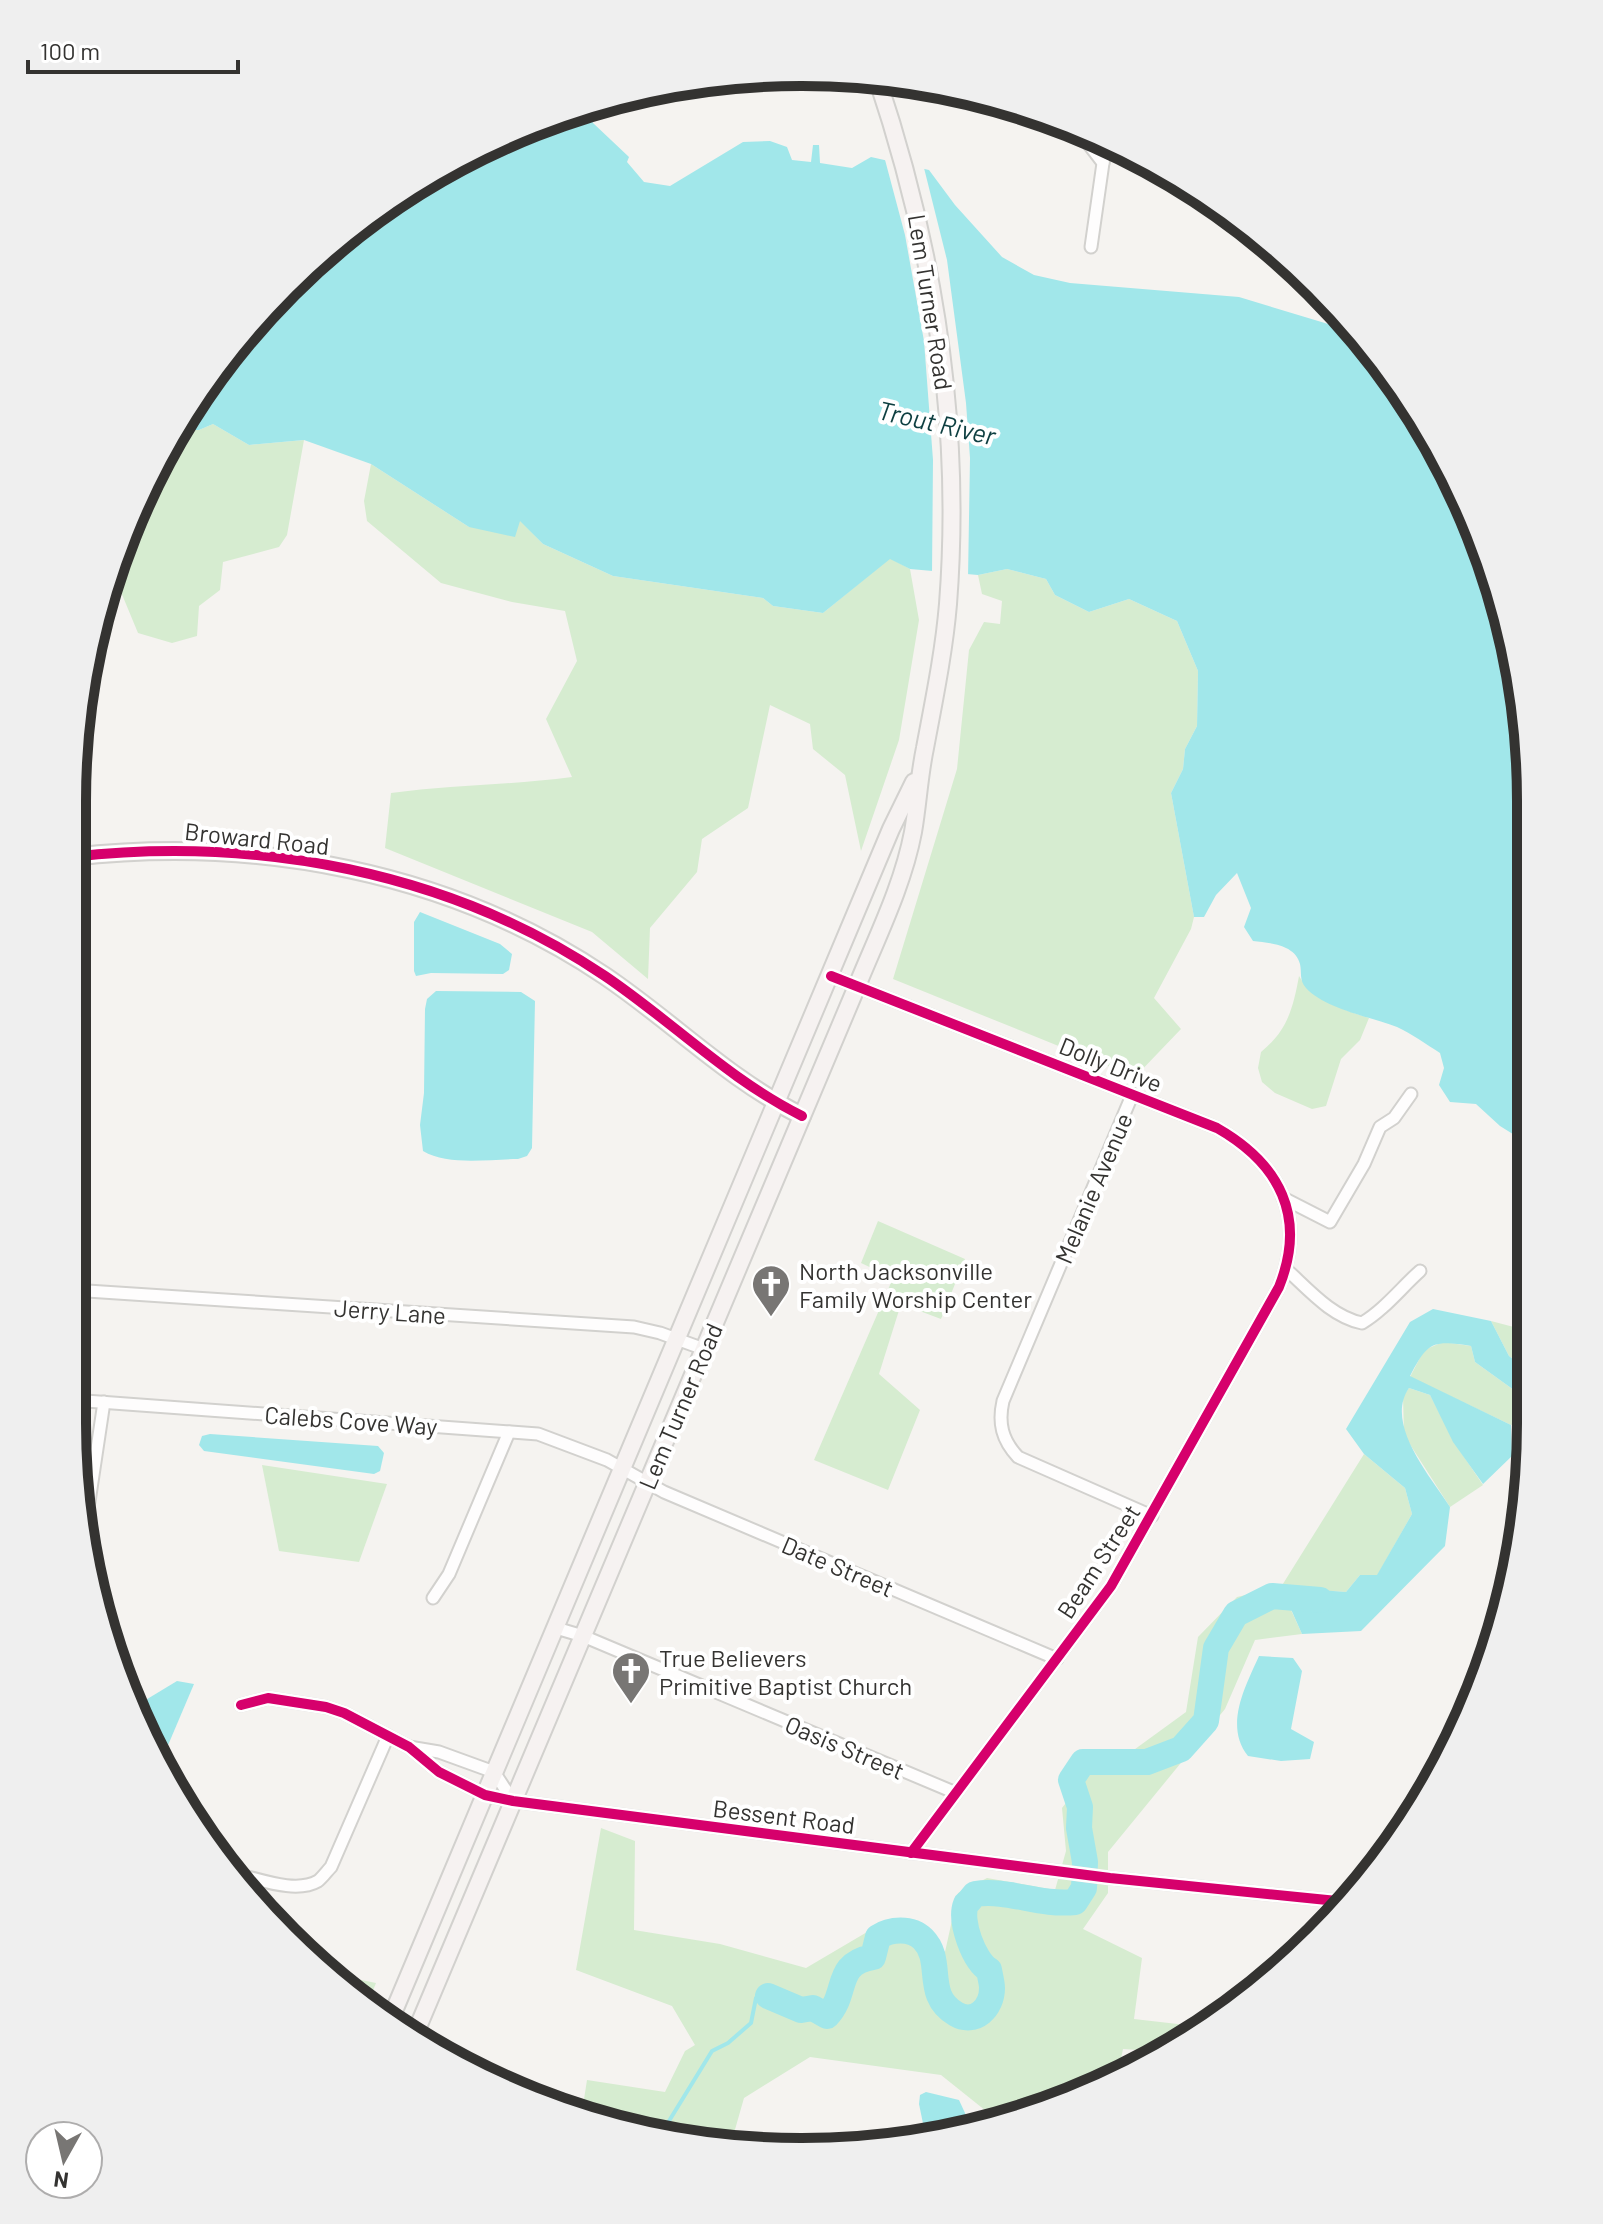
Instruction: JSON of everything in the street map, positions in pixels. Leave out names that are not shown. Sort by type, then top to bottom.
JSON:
[{"type":"main road","name":"Lem Turner Road","points":[[418,2026],[879,933],[912,834],[948,605],[951,495],[948,408],[935,296],[920,224],[881,91]]},
{"type":"main road","name":"Lem Turner Road","points":[[394,2010],[891,829],[920,770]]},
{"type":"main road","name":"Broward Road","points":[[86,856],[161,850],[256,853],[364,872],[459,902],[506,921],[603,975],[642,1002],[718,1065],[802,1116]]},
{"type":"street","points":[[1091,148],[1103,163]]},
{"type":"street","points":[[1091,247],[1105,154]]},
{"type":"street","name":"Dolly Drive","points":[[831,976],[1133,1093],[1217,1128],[1243,1143],[1264,1164],[1283,1198],[1290,1230],[1286,1269]]},
{"type":"street","name":"Melanie Avenue","points":[[1133,1093],[1003,1401],[1000,1415],[1007,1446],[1018,1457],[1152,1516]]},
{"type":"street","points":[[1283,1198],[1330,1222],[1364,1164],[1380,1127],[1394,1118],[1411,1094]]},
{"type":"street","points":[[1286,1269],[1326,1306],[1348,1320],[1362,1323],[1374,1316],[1395,1292],[1420,1271]]},
{"type":"street","name":"Beam Street","points":[[911,1853],[1111,1586],[1231,1376],[1286,1269]]},
{"type":"street","name":"Jerry Lane","points":[[86,1291],[634,1327],[704,1349]]},
{"type":"street","name":"Calebs Cove Way","points":[[86,1401],[538,1434],[554,1438],[622,1469]]},
{"type":"street","points":[[90,1494],[104,1402]]},
{"type":"street","points":[[433,1598],[449,1574],[509,1432]]},
{"type":"street","name":"Date Street","points":[[622,1469],[648,1483],[1057,1659]]},
{"type":"street","name":"Oasis Street","points":[[556,1628],[583,1636],[956,1793]]},
{"type":"street","name":"Bessent Road","points":[[241,1705],[268,1698],[326,1707],[344,1713],[409,1747],[439,1772],[485,1795],[513,1801],[1059,1872],[1333,1901]]},
{"type":"street","points":[[250,1877],[287,1885],[305,1885],[319,1880],[331,1867],[388,1736]]},
{"type":"street","name":"Bessent Road","points":[[409,1747],[439,1752],[494,1772]]},
{"type":"street","points":[[494,1772],[513,1801]]},
{"type":"green space","points":[[213,424],[249,445],[304,440],[287,535],[279,547],[223,562],[220,590],[199,606],[197,636],[172,643],[138,633],[119,587],[140,528],[160,485],[191,430]]},
{"type":"green space","points":[[371,464],[469,527],[520,520],[543,544],[613,576],[763,598],[773,606],[823,613],[890,558],[910,569],[919,620],[899,740],[861,851],[845,775],[813,749],[810,724],[770,705],[748,808],[702,839],[697,872],[650,928],[648,979],[592,932],[385,848],[391,793],[572,777],[546,719],[577,661],[565,611],[512,602],[441,583],[367,521],[364,501]]},
{"type":"green space","points":[[1007,569],[1046,579],[1055,595],[1089,612],[1129,599],[1177,621],[1198,671],[1197,726],[1185,749],[1183,769],[1171,793],[1194,917],[1191,929],[1154,998],[1181,1029],[1135,1077],[893,979],[957,769],[969,650],[984,622],[1000,624],[1002,601],[982,594],[978,575]]},
{"type":"green space","points":[[1299,976],[1320,998],[1369,1018],[1360,1040],[1341,1059],[1326,1106],[1312,1109],[1275,1093],[1262,1082],[1258,1068],[1261,1052],[1277,1036],[1288,1018]]},
{"type":"green space","points":[[878,1221],[965,1259],[941,1319],[901,1304],[879,1374],[920,1410],[888,1490],[814,1460],[893,1278],[861,1263]]},
{"type":"green space","points":[[1491,1321],[1517,1328],[1517,1362],[1509,1356]]},
{"type":"green space","points":[[1443,1342],[1471,1346],[1475,1362],[1517,1392],[1517,1422],[1511,1425],[1410,1377],[1424,1350]]},
{"type":"green space","points":[[1409,1388],[1430,1395],[1454,1442],[1483,1485],[1450,1507],[1404,1435],[1403,1396]]},
{"type":"green space","points":[[1364,1454],[1405,1488],[1412,1514],[1377,1576],[1360,1575],[1346,1592],[1281,1588],[1302,1634],[1255,1640],[1225,1709],[1108,1852],[1108,1893],[1083,1929],[1142,1958],[1134,2019],[1186,2025],[1143,2050],[1123,2049],[1120,2063],[1075,2084],[989,2113],[941,2075],[810,2057],[744,2098],[734,2134],[662,2124],[583,2104],[587,2080],[665,2092],[685,2051],[695,2045],[672,2006],[576,1970],[601,1828],[635,1841],[634,1930],[720,1944],[806,1968],[879,1925],[917,1924],[945,1952],[958,1893],[987,1878],[1055,1890],[1066,1851],[1062,1808],[1069,1799],[1066,1767],[1083,1752],[1131,1752],[1186,1712],[1198,1637],[1237,1597],[1281,1587]]},
{"type":"green space","points":[[262,1465],[387,1484],[359,1562],[279,1551]]},
{"type":"green space","points":[[352,1978],[376,1983],[372,1994]]},
{"type":"water","name":"Trout River","points":[[591,118],[629,157],[627,162],[644,182],[670,186],[743,142],[770,141],[787,147],[792,160],[811,162],[813,145],[819,145],[820,163],[852,168],[871,157],[929,170],[955,205],[1002,257],[1034,275],[1070,283],[1239,297],[1335,326],[1369,366],[1421,444],[1463,528],[1493,616],[1511,708],[1515,755],[1517,1137],[1476,1104],[1450,1102],[1439,1085],[1444,1068],[1440,1053],[1397,1027],[1325,1002],[1304,985],[1300,964],[1293,952],[1281,946],[1253,941],[1244,927],[1251,908],[1237,873],[1216,895],[1204,917],[1194,917],[1171,793],[1183,769],[1185,749],[1197,726],[1198,671],[1177,621],[1129,599],[1089,612],[1055,595],[1046,579],[1007,569],[978,575],[910,569],[890,559],[823,613],[773,606],[763,598],[613,576],[543,544],[520,521],[515,537],[469,527],[371,464],[304,440],[249,445],[213,424],[191,430],[234,366],[264,330],[330,264],[366,234],[444,182],[485,160],[528,140]]},
{"type":"water","points":[[420,912],[500,944],[512,954],[509,970],[503,974],[431,973],[416,976],[414,922]]},
{"type":"water","points":[[436,991],[521,992],[535,1001],[532,1148],[527,1156],[518,1159],[457,1160],[423,1151],[420,1125],[424,1093],[425,1009],[427,999]]},
{"type":"water","points":[[1433,1309],[1491,1321],[1509,1356],[1517,1362],[1517,1392],[1475,1362],[1471,1346],[1448,1343],[1433,1346],[1422,1356],[1410,1376],[1511,1425],[1512,1456],[1483,1484],[1453,1442],[1430,1395],[1409,1388],[1403,1402],[1402,1418],[1406,1434],[1422,1466],[1450,1507],[1445,1546],[1361,1631],[1302,1634],[1281,1587],[1346,1592],[1360,1575],[1377,1575],[1412,1514],[1405,1488],[1364,1454],[1346,1429],[1410,1322]]},
{"type":"water","points":[[210,1434],[378,1446],[384,1453],[380,1471],[374,1474],[204,1451],[199,1445],[202,1436]]},
{"type":"water","points":[[1259,1656],[1293,1658],[1302,1671],[1291,1729],[1314,1742],[1310,1759],[1281,1761],[1248,1756],[1241,1744],[1237,1719],[1239,1706]]},
{"type":"water","points":[[177,1681],[194,1684],[166,1750],[143,1702]]},
{"type":"water","points":[[926,2092],[959,2100],[967,2118],[924,2127],[920,2095]]},
{"type":"pier","points":[[884,156],[923,164],[947,260],[970,458],[968,578],[932,575],[933,460],[924,341],[905,235]]},
{"type":"waterway","points":[[768,1996],[801,2010],[813,2008],[827,2016],[852,1966],[873,1957],[878,1937],[900,1930],[918,1935],[929,1948],[937,1988],[946,2006],[963,2017],[981,2013],[989,2002],[992,1984],[989,1970],[978,1958],[969,1940],[964,1911],[966,1904],[975,1894],[988,1893],[1049,1902],[1075,1902],[1084,1888],[1085,1862],[1079,1828],[1080,1807],[1071,1780],[1083,1762],[1147,1762],[1181,1749],[1206,1721],[1216,1648],[1236,1614],[1272,1596],[1320,1600]]},
{"type":"waterway","points":[[667,2125],[712,2051],[728,2043],[751,2023],[756,1998],[762,1994],[768,1996]]},
{"type":"cycle path","points":[[86,856],[211,852],[280,858],[349,869],[416,887],[482,910],[545,940],[605,976],[725,1068],[802,1116]]},
{"type":"cycle path","points":[[831,976],[1217,1128],[1239,1142],[1272,1176],[1288,1215],[1290,1238],[1279,1287],[1111,1586],[911,1853]]},
{"type":"cycle path","points":[[241,1705],[268,1698],[326,1707],[344,1713],[409,1747],[439,1772],[485,1795],[513,1801],[1110,1878],[1333,1901]]},
{"type":"place","name":"North Jacksonville Family Worship Center","points":[[771,1318]]},
{"type":"place","name":"True Believers Primitive Baptist Church","points":[[631,1705]]}]
